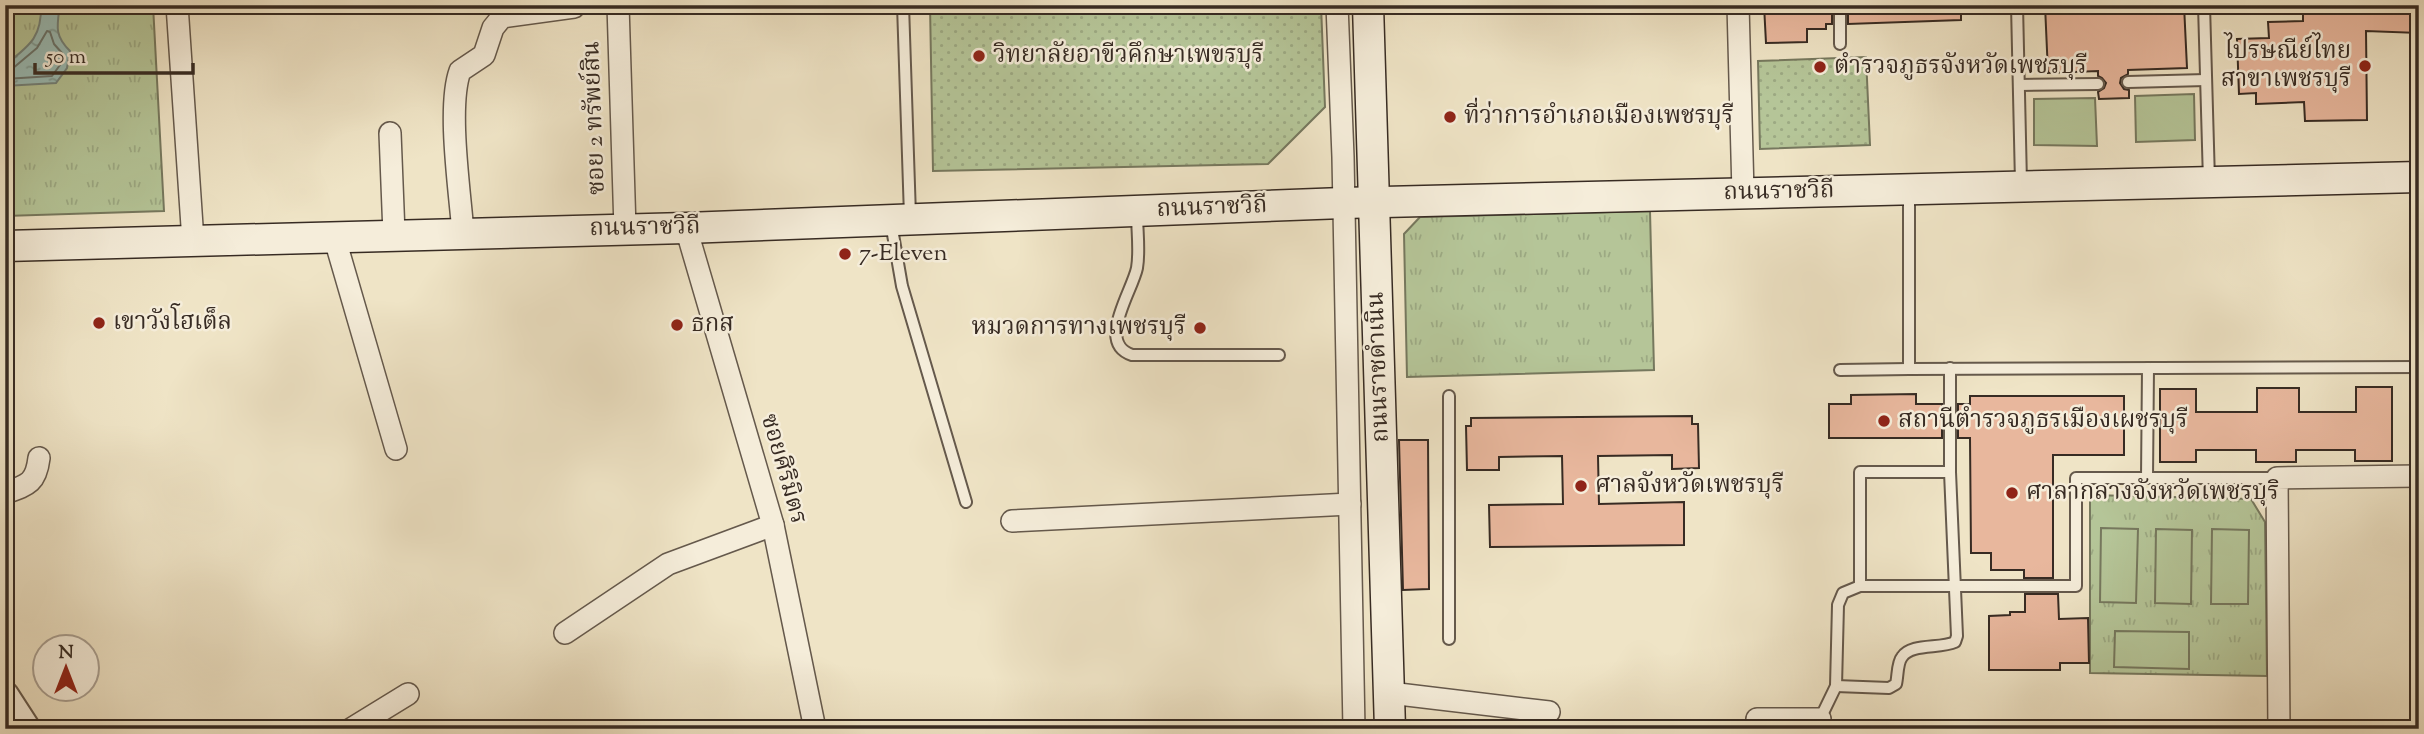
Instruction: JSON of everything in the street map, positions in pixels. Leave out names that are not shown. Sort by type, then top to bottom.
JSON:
[{"type":"main road","name":"ถนนราชดำเนิน","points":[[1368,5],[1390,729]]},
{"type":"main road","name":"ถนนราชวิถี","points":[[5,246],[686,228],[1343,203],[2419,177]]},
{"type":"street","points":[[177,5],[193,241]]},
{"type":"street","name":"ซอย 2 ทรัพย์สิน","points":[[618,5],[625,229]]},
{"type":"street","points":[[1337,5],[1354,729]]},
{"type":"street","points":[[1738,5],[1743,193]]},
{"type":"street","points":[[463,233],[455,90],[460,71],[484,55],[493,28],[502,18],[574,7]]},
{"type":"street","points":[[390,134],[394,234]]},
{"type":"street","name":"ซอยศิริมิตร","points":[[686,228],[773,524],[815,729]]},
{"type":"street","points":[[334,236],[396,449]]},
{"type":"street","points":[[5,493],[31,482],[37,475],[39,458]]},
{"type":"street","points":[[2279,729],[2277,478],[2419,476]]},
{"type":"street","points":[[1350,480],[1383,480]]},
{"type":"street","points":[[1012,521],[1350,504]]},
{"type":"street","points":[[565,633],[668,564],[773,524]]},
{"type":"street","points":[[1390,693],[1549,712]]},
{"type":"street","points":[[351,729],[408,694]]},
{"type":"street","points":[[5,695],[27,729]]},
{"type":"street","points":[[1757,719],[1820,724]]},
{"type":"lane","points":[[904,5],[900,219],[902,286],[967,502]]},
{"type":"lane","points":[[1840,5],[1840,44]]},
{"type":"lane","points":[[2017,5],[2021,186]]},
{"type":"lane","points":[[2204,5],[2208,182]]},
{"type":"lane","points":[[2128,82],[2206,80]]},
{"type":"lane","points":[[2019,85],[2098,83]]},
{"type":"lane","points":[[1909,189],[1909,369]]},
{"type":"lane","points":[[1137,210],[1137,266],[1124,299],[1116,336],[1116,345],[1122,352],[1132,355],[1279,355]]},
{"type":"lane","points":[[1840,370],[2419,367]]},
{"type":"lane","points":[[1836,686],[1889,688],[1896,684],[1900,659],[1904,653],[1955,642],[1957,636],[1950,472],[1950,368]]},
{"type":"lane","points":[[2147,478],[2148,368]]},
{"type":"lane","points":[[1450,396],[1450,639]]},
{"type":"lane","points":[[1860,586],[1860,472],[1950,472]]},
{"type":"lane","points":[[1820,724],[1836,686],[1838,605],[1843,593],[1860,586],[2076,586],[2076,478],[2277,478]]},
{"type":"green space","points":[[5,5],[153,5],[164,211],[5,216]]},
{"type":"green space","points":[[930,5],[1321,5],[1325,107],[1268,164],[933,171]]},
{"type":"green space","points":[[1866,57],[1870,145],[1760,149],[1758,61]]},
{"type":"green space","points":[[2194,94],[2195,140],[2136,142],[2135,96]]},
{"type":"green space","points":[[2095,98],[2097,146],[2034,145],[2034,99]]},
{"type":"green space","points":[[1650,211],[1654,370],[1407,377],[1404,234],[1420,217]]},
{"type":"green space","points":[[2090,495],[2251,499],[2265,522],[2267,676],[2090,673]]},
{"type":"green space","points":[[2101,528],[2138,529],[2136,603],[2100,602]]},
{"type":"green space","points":[[2156,529],[2192,530],[2191,604],[2155,603]]},
{"type":"green space","points":[[2212,529],[2249,530],[2248,604],[2211,604]]},
{"type":"green space","points":[[2115,631],[2189,632],[2189,669],[2114,667]]},
{"type":"water","points":[[41,5],[60,5],[59,35],[70,51],[67,68],[56,83],[5,86],[5,65],[32,40],[39,26]]},
{"type":"building","points":[[1764,5],[1832,5],[1832,24],[1826,24],[1826,29],[1807,29],[1807,42],[1766,43]]},
{"type":"building","points":[[1848,5],[1961,5],[1961,20],[1848,24]]},
{"type":"building","points":[[2045,5],[2184,5],[2187,68],[2128,70],[2120,83],[2124,89],[2129,90],[2129,98],[2099,99],[2098,92],[2106,83],[2098,76],[2098,71],[2048,73]]},
{"type":"building","points":[[2392,6],[2419,7],[2419,33],[2366,31],[2367,120],[2305,121],[2304,102],[2256,104],[2256,93],[2239,94],[2237,39],[2269,38],[2268,22],[2303,21],[2303,12],[2392,10]]},
{"type":"building","name":"ศาลากลางจังหวัดเพชรบุริ","points":[[2356,387],[2392,387],[2392,461],[2355,461],[2355,450],[2296,450],[2296,462],[2256,462],[2256,450],[2196,450],[2196,462],[2160,462],[2160,389],[2196,389],[2196,412],[2257,412],[2257,388],[2299,388],[2299,412],[2356,412]]},
{"type":"building","name":"สถานีตำรวจภูธรเมืองเผชรบุรี","points":[[1916,394],[1916,404],[1942,404],[1942,438],[1829,438],[1829,404],[1851,404],[1851,395]]},
{"type":"building","name":"ศาลากลางจังหวัดเพชรบุริ","points":[[1970,396],[2124,396],[2124,455],[2053,455],[2053,578],[2024,578],[2024,570],[1991,570],[1991,553],[1971,553],[1970,438],[1958,438],[1958,404],[1970,404]]},
{"type":"building","name":"ศาลจังหวัดเพชรบุรี","points":[[1692,416],[1692,424],[1698,424],[1699,468],[1672,469],[1672,455],[1598,456],[1599,504],[1684,502],[1684,545],[1490,547],[1489,505],[1563,504],[1562,456],[1499,457],[1499,470],[1467,470],[1466,426],[1471,426],[1471,418]]},
{"type":"building","points":[[1399,440],[1428,440],[1429,589],[1403,590]]},
{"type":"building","points":[[2025,594],[2058,594],[2059,619],[2088,618],[2089,663],[2060,663],[2060,670],[1989,670],[1989,616],[2025,612]]},
{"type":"place","name":"วิทยาลัยอาขีวคึกษาเพขรบุรี","points":[[979,56]]},
{"type":"place","name":"ไปรษณีย์ไทย สาขาเพชรบุรี","points":[[2365,66]]},
{"type":"place","name":"ตำรวจภูธรจังหวัดเพชรบุรี","points":[[1820,67]]},
{"type":"place","name":"ที่ว่าการอำเภอเมืองเพชรบุรี","points":[[1450,117]]},
{"type":"place","name":"7-Eleven","points":[[845,254]]},
{"type":"place","name":"เขาวังโฮเต็ล","points":[[99,323]]},
{"type":"place","name":"ธกส","points":[[677,325]]},
{"type":"place","name":"หมวดการทางเพชรบุรี","points":[[1200,328]]},
{"type":"place","name":"สถานีตำรวจภูธรเมืองเผชรบุรี","points":[[1884,421]]},
{"type":"place","name":"ศาลจังหวัดเพชรบุรี","points":[[1581,486]]},
{"type":"place","name":"ศาลากลางจังหวัดเพชรบุริ","points":[[2012,493]]}]
